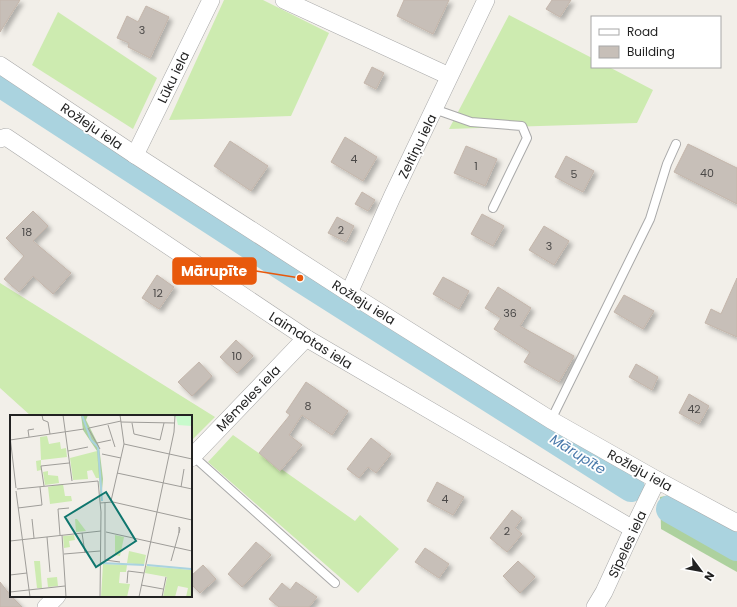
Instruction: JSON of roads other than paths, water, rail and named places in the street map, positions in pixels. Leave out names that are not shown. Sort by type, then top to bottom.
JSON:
[{"type":"street","name":"Lūku iela","points":[[135,155],[211,0]]},
{"type":"street","points":[[284,0],[449,76]]},
{"type":"street","name":"Zeltiņu iela","points":[[349,293],[392,197],[486,0]]},
{"type":"street","name":"Rožleju iela","points":[[0,65],[135,155],[349,293],[551,420],[737,523]]},
{"type":"street","name":"Laimdotas iela","points":[[0,139],[6,137],[306,338],[633,529]]},
{"type":"street","name":"Mēmeles iela","points":[[192,457],[306,338]]},
{"type":"street","name":"Sīpeles iela","points":[[597,606],[657,480]]},
{"type":"street","points":[[46,607],[56,597]]},
{"type":"lane","points":[[434,109],[471,122],[522,126],[527,138],[504,183],[494,208]]},
{"type":"lane","points":[[551,420],[650,219],[667,164],[676,144]]},
{"type":"lane","points":[[192,457],[335,583]]},
{"type":"waterway","name":"Mārupīte","points":[[0,83],[300,278],[631,488]]},
{"type":"waterway","name":"Mārupīte","points":[[670,509],[737,547]]},
{"type":"place","name":"Mārupīte","points":[[300,278]]}]
